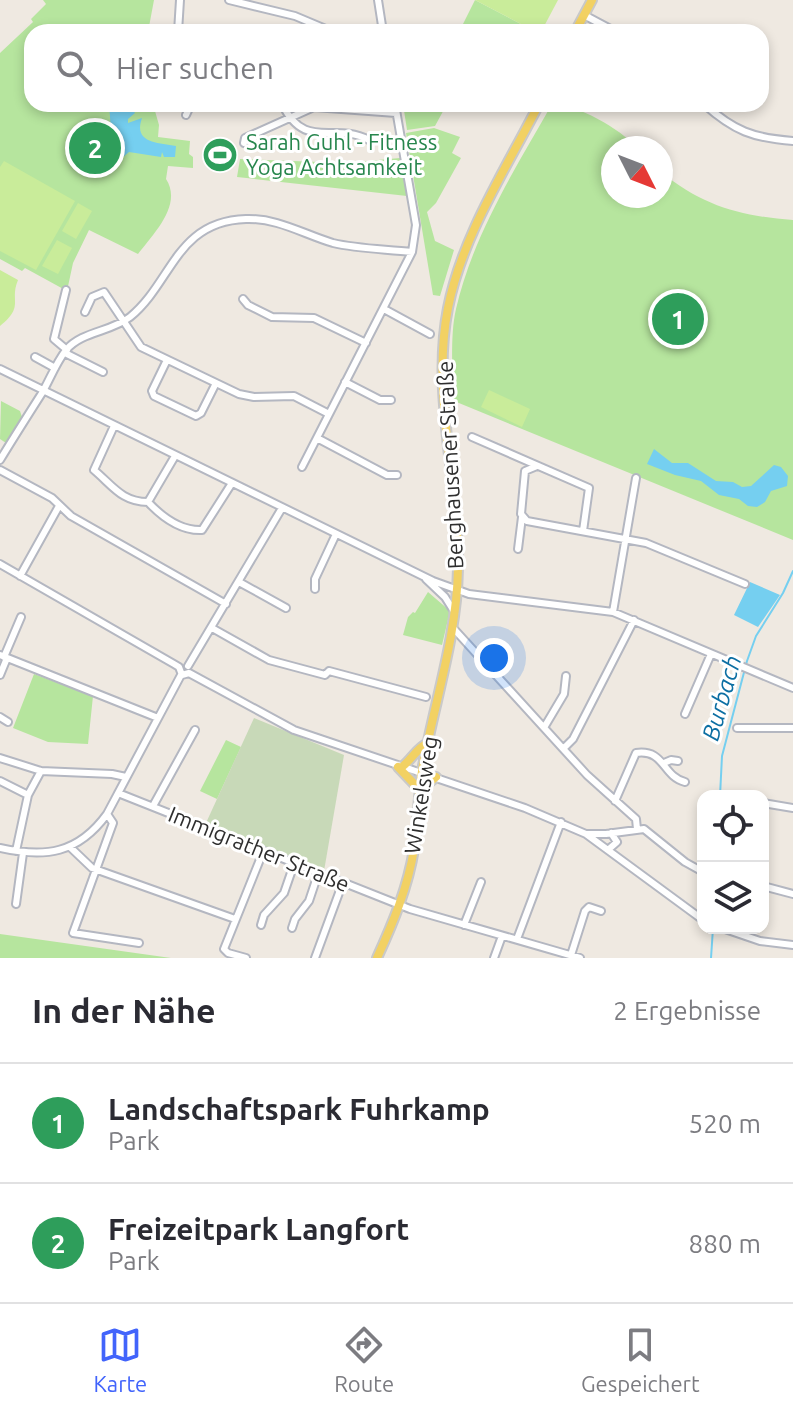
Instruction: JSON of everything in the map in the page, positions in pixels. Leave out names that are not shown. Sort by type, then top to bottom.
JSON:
[{"type":"main road","points":[[579,24],[592,0]]},
{"type":"main road","name":"Berghausener Straße","points":[[454,629],[457,590],[455,519],[443,374],[447,312],[460,263],[535,112]]},
{"type":"main road","name":"Winkelsweg","points":[[377,958],[399,905],[413,854],[422,772],[454,629]]},
{"type":"main road","points":[[428,743],[419,747],[413,758],[399,766],[420,790],[436,777]]},
{"type":"street","points":[[178,24],[180,0]]},
{"type":"street","points":[[229,0],[263,3],[314,24]]},
{"type":"street","points":[[378,0],[382,24]]},
{"type":"street","points":[[584,15],[601,24]]},
{"type":"street","points":[[286,112],[305,131],[360,136],[369,140]]},
{"type":"street","points":[[244,143],[245,138],[303,112]]},
{"type":"street","points":[[302,467],[412,252],[416,225],[396,113],[382,112]]},
{"type":"street","points":[[714,112],[735,129],[763,139],[793,141]]},
{"type":"street","points":[[0,460],[66,351],[86,337],[123,322],[141,307],[172,261],[187,244],[206,230],[243,219],[268,220],[334,243],[412,252]]},
{"type":"street","points":[[66,290],[54,339],[66,351],[103,372]]},
{"type":"street","points":[[85,312],[92,297],[104,292],[141,347],[239,394],[254,397],[294,396],[329,414]]},
{"type":"street","points":[[243,299],[248,305],[272,317],[314,318],[366,343]]},
{"type":"street","points":[[384,309],[430,334]]},
{"type":"street","points":[[35,357],[55,368]]},
{"type":"street","points":[[167,360],[152,391],[154,396],[199,415],[216,383]]},
{"type":"street","points":[[0,369],[423,577],[469,594],[613,612],[793,688]]},
{"type":"street","points":[[345,382],[380,400],[391,400]]},
{"type":"street","points":[[114,426],[94,470],[120,495],[131,501],[148,502],[166,519],[202,530],[232,483]]},
{"type":"street","points":[[472,437],[589,488],[583,531]]},
{"type":"street","points":[[317,438],[387,475],[397,475]]},
{"type":"street","points":[[148,502],[175,456]]},
{"type":"street","points":[[518,549],[525,471],[537,466]]},
{"type":"street","points":[[0,470],[52,498],[67,514],[226,604]]},
{"type":"street","points":[[613,612],[636,478]]},
{"type":"street","points":[[20,576],[59,506]]},
{"type":"street","points":[[189,669],[282,508]]},
{"type":"street","points":[[522,517],[527,521],[646,543],[745,584]]},
{"type":"street","points":[[315,589],[315,579],[336,534]]},
{"type":"street","points":[[0,564],[180,671]]},
{"type":"street","points":[[423,577],[445,597],[455,613]]},
{"type":"street","points":[[239,582],[286,608]]},
{"type":"street","points":[[0,675],[21,617]]},
{"type":"street","points":[[564,748],[573,739],[634,620]]},
{"type":"street","points":[[212,628],[269,660],[325,675],[329,671],[426,697]]},
{"type":"street","points":[[454,629],[564,748],[636,819],[637,829]]},
{"type":"street","points":[[450,646],[457,643],[469,648]]},
{"type":"street","points":[[685,714],[711,654]]},
{"type":"street","points":[[4,657],[158,718]]},
{"type":"street","points":[[0,848],[47,853],[70,847],[94,830],[107,814],[184,664],[294,730],[422,772],[586,834],[697,915]]},
{"type":"street","points":[[545,726],[564,694],[566,676]]},
{"type":"street","points":[[0,717],[8,722]]},
{"type":"street","points":[[737,728],[793,728]]},
{"type":"street","points":[[153,806],[195,730]]},
{"type":"street","points":[[615,801],[636,753],[646,753],[664,763],[670,775],[685,782]]},
{"type":"street","points":[[0,758],[41,771],[126,777]]},
{"type":"street","points":[[664,763],[678,761]]},
{"type":"street","points":[[16,904],[28,795],[41,771]]},
{"type":"street","points":[[0,781],[28,795]]},
{"type":"street","name":"Immigrather Straße","points":[[118,793],[399,905],[580,958]]},
{"type":"street","points":[[769,804],[793,808]]},
{"type":"street","points":[[107,814],[113,823],[73,933],[139,943]]},
{"type":"street","points":[[517,939],[561,822]]},
{"type":"street","points":[[586,834],[644,829],[697,869]]},
{"type":"street","points":[[609,849],[628,831]]},
{"type":"street","points":[[608,834],[617,840]]},
{"type":"street","points":[[601,843],[608,834]]},
{"type":"street","points":[[70,847],[97,870],[235,919]]},
{"type":"street","points":[[246,958],[224,949],[263,852]]},
{"type":"street","points":[[261,925],[264,915],[284,893],[294,864]]},
{"type":"street","points":[[292,928],[309,901],[318,874]]},
{"type":"street","points":[[315,958],[343,882]]},
{"type":"street","points":[[464,925],[481,882]]},
{"type":"street","points":[[769,888],[793,894]]},
{"type":"street","points":[[571,955],[585,911],[589,907],[601,911]]},
{"type":"street","points":[[737,934],[750,939],[793,945]]},
{"type":"street","points":[[494,958],[502,936]]},
{"type":"street","points":[[543,958],[546,948]]},
{"type":"green space","points":[[43,0],[154,0],[150,24],[31,24],[31,19],[46,4]]},
{"type":"green space","points":[[475,0],[521,24],[463,24]]},
{"type":"green space","points":[[475,0],[558,0],[545,24],[521,24]]},
{"type":"green space","points":[[24,30],[24,112],[155,112],[158,137],[190,141],[189,154],[193,157],[193,168],[168,166],[169,209],[138,254],[89,230],[73,263],[67,291],[25,268],[22,271],[0,259],[0,53]]},
{"type":"green space","points":[[404,112],[443,112],[435,126],[407,130]]},
{"type":"green space","points":[[547,112],[583,112],[624,136],[601,136],[601,208],[673,208],[673,181],[723,207],[756,216],[793,220],[793,540],[454,401],[453,329],[456,309],[473,255],[496,203]]},
{"type":"green space","points":[[434,128],[460,137],[452,153],[461,158],[436,203],[427,212],[435,241],[454,250],[440,296],[433,295],[406,133]]},
{"type":"green space","points":[[400,158],[407,196],[237,177],[240,159],[345,163]]},
{"type":"green space","points":[[4,161],[75,201],[36,270],[0,251],[0,167]]},
{"type":"green space","points":[[78,203],[92,211],[76,239],[62,231]]},
{"type":"green space","points":[[57,240],[72,248],[58,274],[42,266]]},
{"type":"green space","points":[[0,270],[18,280],[14,308],[0,326]]},
{"type":"green space","points":[[489,390],[530,409],[522,427],[481,407]]},
{"type":"green space","points":[[1,401],[20,411],[22,417],[6,443],[0,439]]},
{"type":"green space","points":[[428,592],[450,611],[442,645],[403,635],[408,617],[415,613]]},
{"type":"green space","points":[[34,674],[93,696],[88,744],[48,742],[13,728]]},
{"type":"green space","points":[[254,718],[344,755],[324,871],[206,823]]},
{"type":"green space","points":[[226,740],[241,747],[217,799],[200,791]]},
{"type":"green space","points":[[0,934],[171,958],[0,958]]},
{"type":"water","points":[[110,112],[134,112],[128,123],[142,118],[140,126],[144,137],[176,146],[175,157],[164,157],[162,152],[161,157],[129,152],[122,158],[109,156],[103,145],[105,136],[111,130]]},
{"type":"water","points":[[654,449],[672,463],[688,463],[716,481],[733,482],[742,487],[751,486],[774,465],[781,467],[788,476],[787,486],[771,491],[765,502],[757,507],[748,506],[739,499],[719,495],[701,481],[647,464]]},
{"type":"water","points":[[750,582],[780,595],[758,627],[734,615]]},
{"type":"waterway","name":"Burbach","points":[[720,790],[722,756],[747,661],[756,636],[793,571]]},
{"type":"waterway","name":"Burbach","points":[[711,958],[713,934]]},
{"type":"place","name":"Freizeitpark Langfort","points":[[95,148]]},
{"type":"place","name":"Sarah Guhl - Fitness Yoga Achtsamkeit","points":[[220,155]]},
{"type":"place","name":"Landschaftspark Fuhrkamp","points":[[678,319]]}]
